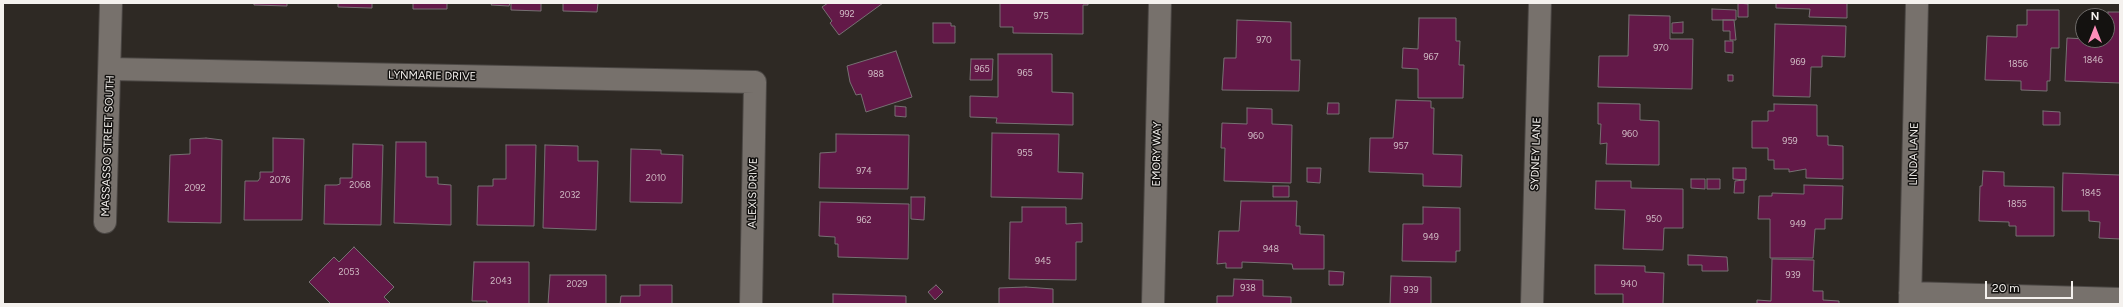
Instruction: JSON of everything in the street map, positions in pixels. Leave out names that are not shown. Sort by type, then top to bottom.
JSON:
[{"type":"street","name":"MASSASSO STREET SOUTH","points":[[105,222],[111,3]]},
{"type":"street","name":"EMORY WAY","points":[[1153,304],[1160,3]]},
{"type":"street","name":"SYDNEY LANE","points":[[1532,304],[1540,3]]},
{"type":"street","name":"LINDA LANE","points":[[1910,298],[1917,3]]},
{"type":"street","name":"LYNMARIE DRIVE","points":[[110,69],[755,82]]},
{"type":"street","name":"ALEXIS DRIVE","points":[[751,304],[755,82]]},
{"type":"street","points":[[1910,298],[2120,298]]},
{"type":"building","points":[[254,3],[287,3],[287,6],[254,5]]},
{"type":"building","points":[[338,3],[372,3],[372,8],[338,7]]},
{"type":"building","points":[[413,3],[447,3],[447,9],[413,9]]},
{"type":"building","points":[[492,3],[510,3],[509,6],[491,5]]},
{"type":"building","points":[[511,3],[541,3],[541,11],[511,10]]},
{"type":"building","points":[[563,3],[598,3],[597,12],[563,11]]},
{"type":"building","points":[[828,3],[883,3],[839,35],[830,23],[832,21],[822,7]]},
{"type":"building","points":[[1000,3],[1088,3],[1088,5],[1083,5],[1083,34],[1013,33],[1013,27],[1000,27]]},
{"type":"building","points":[[1738,3],[1748,4],[1748,17],[1738,17]]},
{"type":"building","points":[[1776,3],[1847,3],[1847,18],[1809,17],[1810,9],[1776,8]]},
{"type":"building","points":[[1712,9],[1736,10],[1736,20],[1712,20]]},
{"type":"building","points":[[2027,10],[2059,10],[2059,48],[2051,48],[2050,81],[2047,81],[2047,91],[2021,90],[2021,81],[1985,80],[1987,36],[2017,37],[2017,25],[2027,25]]},
{"type":"building","points":[[2115,12],[2120,12],[2120,83],[2065,81],[2067,38],[2075,38],[2075,48],[2115,48]]},
{"type":"building","points":[[1629,15],[1670,16],[1670,39],[1693,39],[1692,89],[1598,87],[1599,56],[1628,56]]},
{"type":"building","points":[[1419,18],[1456,18],[1456,41],[1460,41],[1459,65],[1464,65],[1463,98],[1418,98],[1418,69],[1402,68],[1403,48],[1418,49]]},
{"type":"building","points":[[1237,20],[1291,22],[1291,60],[1300,60],[1299,91],[1222,90],[1224,58],[1236,58]]},
{"type":"building","points":[[1723,20],[1734,20],[1736,40],[1730,40],[1730,31],[1723,31]]},
{"type":"building","points":[[1683,22],[1683,33],[1672,33],[1672,23]]},
{"type":"building","points":[[933,23],[951,23],[951,26],[955,26],[955,43],[933,43]]},
{"type":"building","points":[[1775,24],[1846,26],[1845,57],[1822,56],[1822,67],[1811,67],[1810,97],[1773,96]]},
{"type":"building","points":[[1725,41],[1733,41],[1733,53],[1725,52]]},
{"type":"building","points":[[896,51],[912,97],[866,112],[861,94],[856,95],[850,82],[847,66]]},
{"type":"building","points":[[998,54],[1052,54],[1052,92],[1073,93],[1073,125],[996,123],[997,118],[970,117],[970,96],[998,97]]},
{"type":"building","points":[[971,59],[993,59],[992,80],[970,80]]},
{"type":"building","points":[[1728,75],[1733,75],[1733,81],[1728,81]]},
{"type":"building","points":[[1396,100],[1431,101],[1431,108],[1434,108],[1433,154],[1462,155],[1461,187],[1423,186],[1423,174],[1369,172],[1370,138],[1393,138]]},
{"type":"building","points":[[1328,103],[1339,103],[1339,114],[1327,114]]},
{"type":"building","points":[[1598,103],[1640,104],[1640,120],[1659,121],[1659,165],[1606,164],[1607,143],[1600,144],[1601,124],[1598,124]]},
{"type":"building","points":[[1774,104],[1817,105],[1817,136],[1828,136],[1828,145],[1843,146],[1843,179],[1806,178],[1806,169],[1789,172],[1789,169],[1774,169],[1774,160],[1768,160],[1768,148],[1752,148],[1752,121],[1768,121],[1768,111],[1774,111]]},
{"type":"building","points":[[895,106],[906,107],[906,117],[895,116]]},
{"type":"building","points":[[1247,108],[1272,109],[1272,124],[1292,125],[1291,183],[1224,181],[1225,148],[1221,148],[1222,123],[1247,124]]},
{"type":"building","points":[[2043,111],[2060,112],[2060,125],[2043,125]]},
{"type":"building","points":[[992,133],[1059,134],[1058,172],[1083,173],[1082,199],[991,197]]},
{"type":"building","points":[[836,134],[909,135],[908,189],[819,188],[820,153],[836,152]]},
{"type":"building","points":[[206,138],[222,140],[221,223],[168,222],[170,155],[190,154],[190,139]]},
{"type":"building","points":[[273,138],[304,139],[302,220],[244,220],[245,181],[258,181],[260,178],[260,172],[273,172]]},
{"type":"building","points":[[396,142],[426,142],[426,177],[438,177],[438,184],[451,185],[451,225],[394,223]]},
{"type":"building","points":[[353,144],[383,145],[381,225],[324,224],[325,185],[340,184],[340,178],[352,178]]},
{"type":"building","points":[[506,145],[536,145],[534,226],[477,225],[478,186],[493,186],[493,179],[506,179]]},
{"type":"building","points":[[545,145],[578,146],[578,161],[598,161],[596,230],[543,228]]},
{"type":"building","points":[[631,149],[661,150],[661,154],[683,155],[682,203],[630,202]]},
{"type":"building","points":[[1307,168],[1321,168],[1320,183],[1307,182]]},
{"type":"building","points":[[1733,168],[1746,168],[1746,180],[1733,179]]},
{"type":"building","points":[[1983,171],[2004,172],[2004,186],[2054,187],[2054,236],[2016,236],[2016,226],[2009,226],[2009,222],[1979,221],[1980,186],[1982,186]]},
{"type":"building","points":[[2063,173],[2120,175],[2120,239],[2099,238],[2100,222],[2089,221],[2089,211],[2062,211]]},
{"type":"building","points":[[1691,179],[1705,179],[1705,189],[1691,188]]},
{"type":"building","points":[[1707,179],[1720,179],[1720,189],[1707,189]]},
{"type":"building","points":[[1744,180],[1744,193],[1734,193],[1735,181]]},
{"type":"building","points":[[1596,181],[1631,181],[1631,188],[1683,189],[1683,228],[1664,228],[1663,250],[1623,249],[1625,210],[1595,209]]},
{"type":"building","points":[[1804,185],[1843,186],[1842,219],[1825,219],[1825,229],[1815,229],[1813,258],[1770,258],[1770,219],[1758,219],[1759,196],[1772,196],[1772,193],[1804,194]]},
{"type":"building","points":[[1273,186],[1289,186],[1289,197],[1273,197]]},
{"type":"building","points":[[911,197],[925,197],[924,220],[911,219]]},
{"type":"building","points":[[1241,201],[1297,201],[1296,226],[1300,226],[1300,234],[1324,235],[1324,269],[1293,269],[1292,264],[1242,262],[1242,268],[1226,268],[1226,263],[1217,264],[1219,231],[1239,231]]},
{"type":"building","points":[[820,202],[909,204],[908,259],[838,257],[838,244],[835,244],[835,237],[819,236]]},
{"type":"building","points":[[1022,207],[1066,207],[1066,224],[1082,223],[1082,242],[1076,242],[1076,280],[1009,279],[1010,222],[1022,222]]},
{"type":"building","points":[[1423,207],[1460,208],[1460,251],[1456,251],[1456,262],[1402,261],[1403,224],[1423,224]]},
{"type":"building","points":[[354,247],[394,287],[384,297],[391,304],[331,304],[309,282],[334,257],[339,262]]},
{"type":"building","points":[[1688,255],[1727,257],[1728,271],[1702,271],[1702,265],[1688,265]]},
{"type":"building","points":[[1772,259],[1814,260],[1813,291],[1823,291],[1823,300],[1839,301],[1839,304],[1757,304],[1757,300],[1771,301]]},
{"type":"building","points":[[474,262],[529,262],[529,304],[487,304],[487,301],[472,301]]},
{"type":"building","points":[[1595,265],[1645,266],[1645,272],[1664,273],[1663,304],[1623,304],[1623,294],[1595,294]]},
{"type":"building","points":[[1329,271],[1344,272],[1343,285],[1329,285]]},
{"type":"building","points":[[550,275],[606,275],[606,304],[548,304]]},
{"type":"building","points":[[1391,276],[1431,277],[1431,304],[1390,304]]},
{"type":"building","points":[[1234,279],[1263,280],[1263,296],[1291,297],[1291,304],[1217,304],[1217,296],[1233,296]]},
{"type":"building","points":[[640,285],[672,285],[672,304],[620,304],[621,296],[640,296]]},
{"type":"building","points":[[936,285],[943,292],[935,300],[928,292]]},
{"type":"building","points":[[1026,287],[1053,289],[1053,304],[999,304],[999,288]]},
{"type":"building","points":[[833,294],[906,296],[906,304],[833,304]]}]
